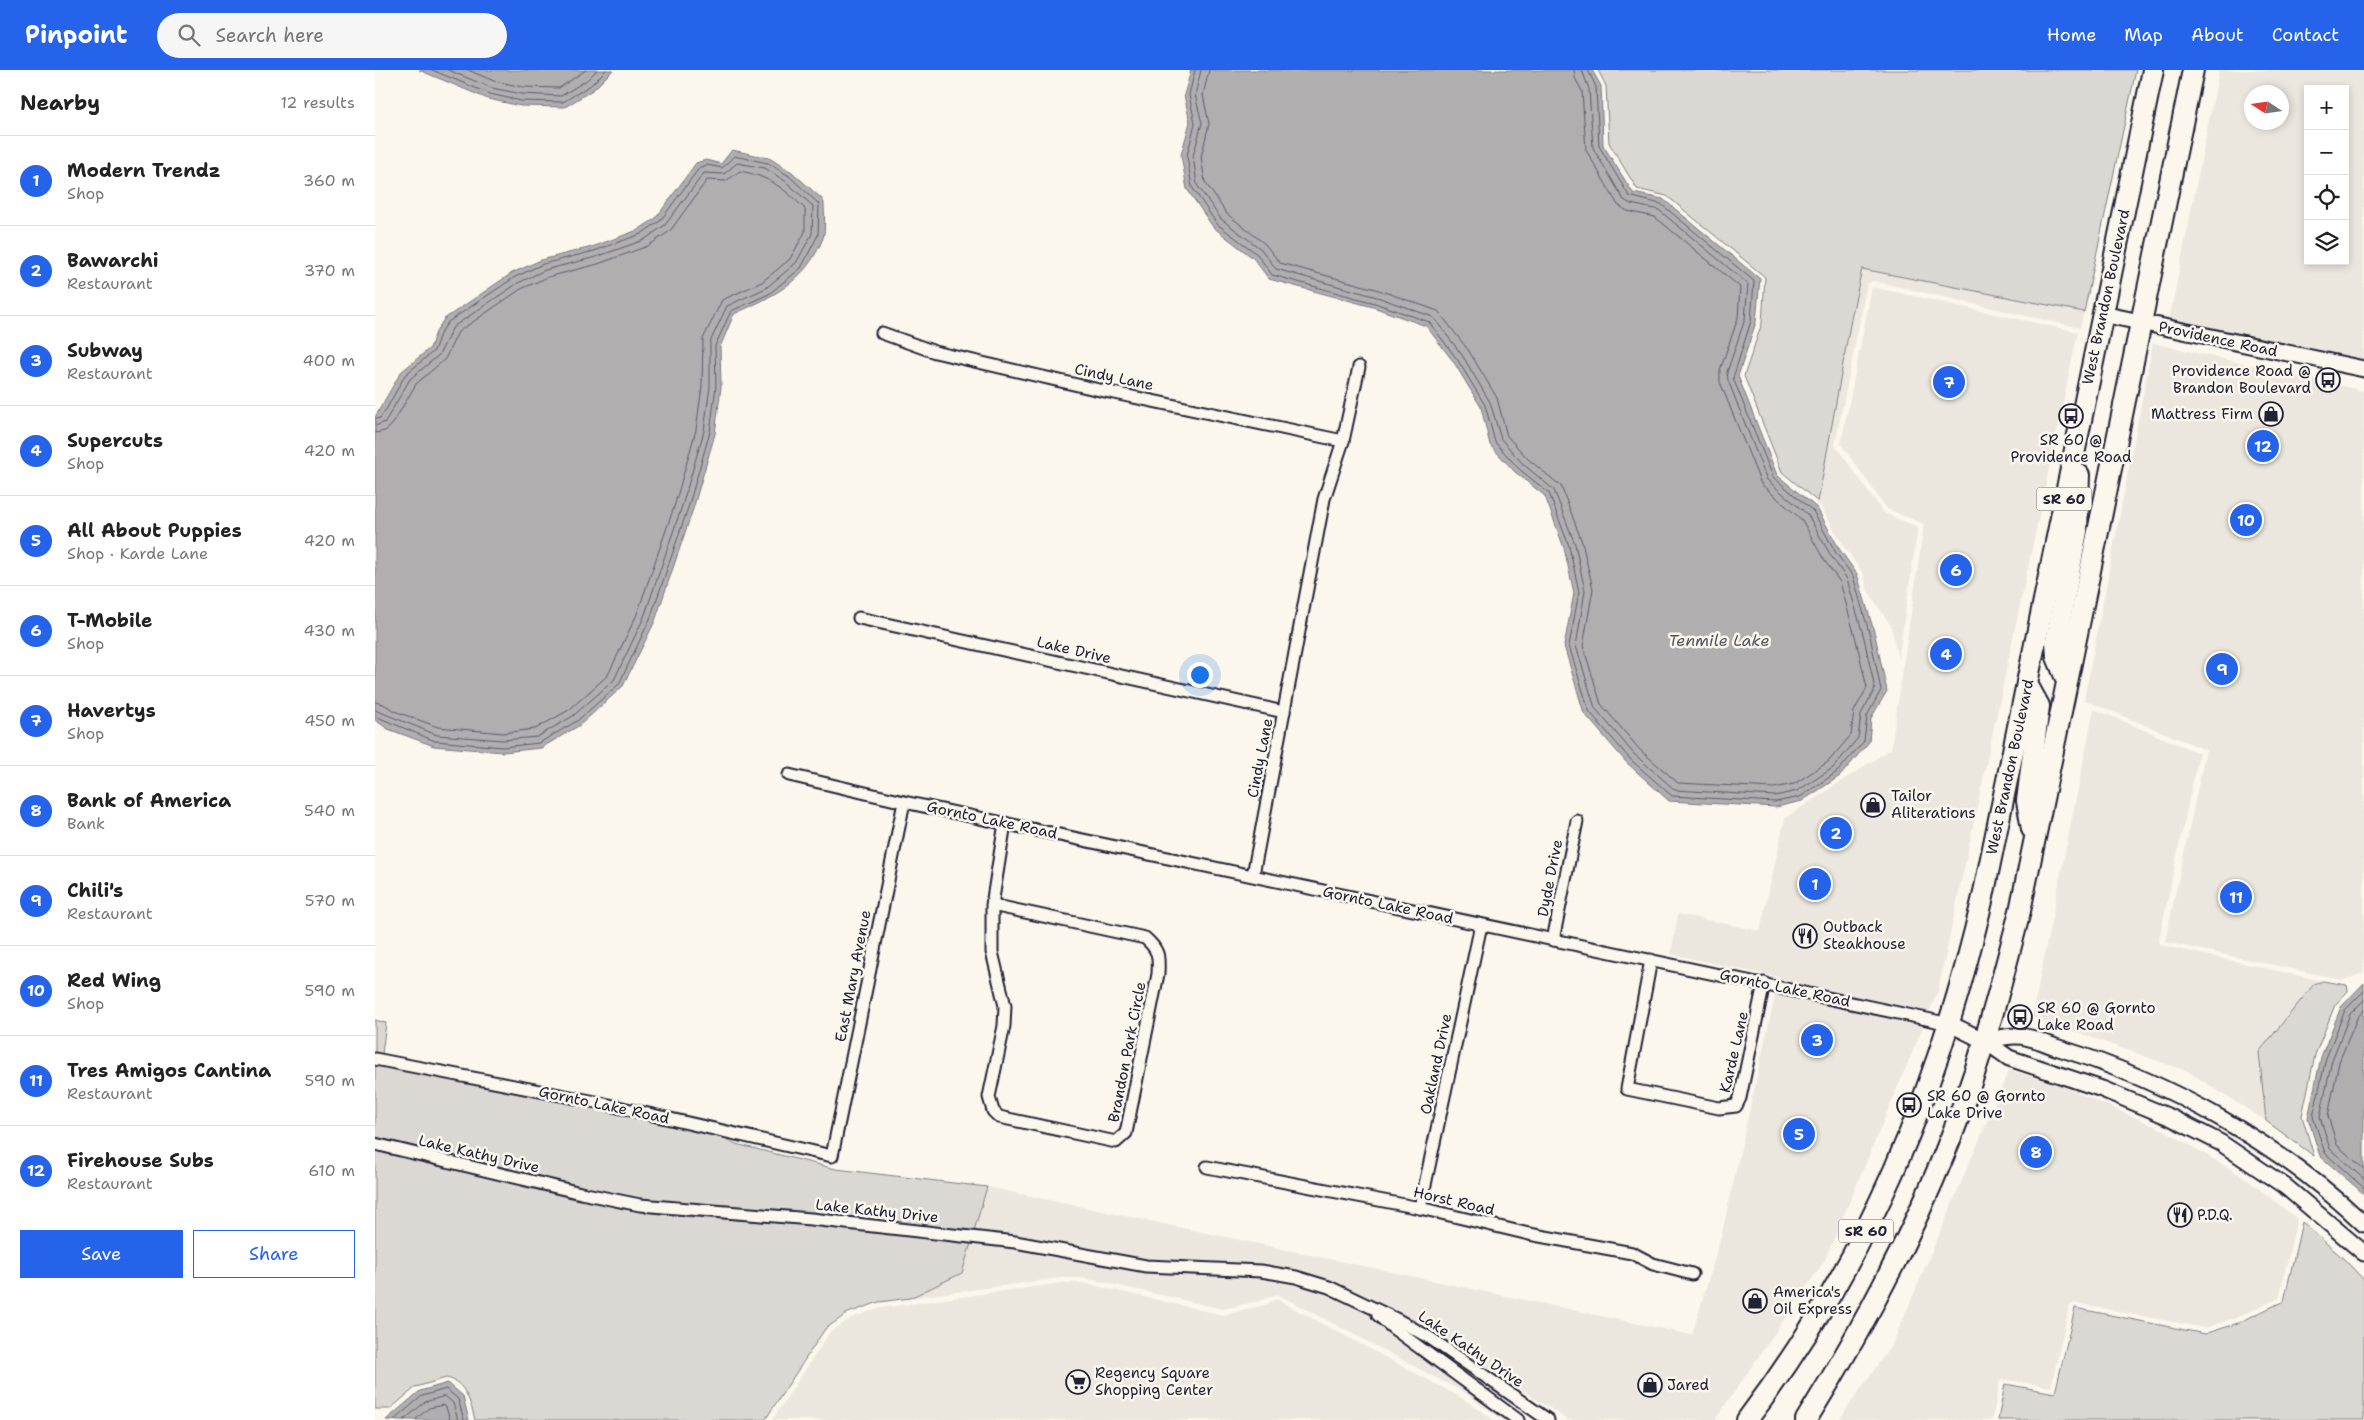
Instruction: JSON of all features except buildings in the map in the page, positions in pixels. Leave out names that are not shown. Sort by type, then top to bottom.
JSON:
[{"type":"highway","name":"West Brandon Boulevard","points":[[1747,1420],[1782,1374],[1820,1315],[1873,1219],[1902,1156],[1950,1024],[1968,961],[1983,897],[2153,70]]},
{"type":"highway","points":[[2181,70],[2186,103]]},
{"type":"highway","name":"SR 60","points":[[1806,1420],[1875,1304],[1905,1242],[1960,1111],[1985,1041],[2020,911],[2193,70]]},
{"type":"highway","points":[[2067,681],[2057,657],[2055,641],[2077,531],[2082,411]]},
{"type":"highway","points":[[2027,684],[2039,706],[2027,800],[2034,840]]},
{"type":"highway","points":[[1765,1420],[1782,1374]]},
{"type":"street","name":"Providence Road","points":[[2102,314],[2364,369]]},
{"type":"street","name":"Cindy Lane","points":[[882,333],[935,352],[1095,389],[1343,441]]},
{"type":"street","name":"Cindy Lane","points":[[1253,876],[1324,499],[1343,441],[1359,367]]},
{"type":"street","name":"Lake Drive","points":[[859,618],[1284,712]]},
{"type":"street","name":"Gornto Lake Road","points":[[789,775],[904,802],[1950,1024],[1985,1041],[2009,1058],[2102,1089],[2172,1118],[2221,1143],[2294,1193],[2364,1253]]},
{"type":"street","name":"East Mary Avenue","points":[[832,1156],[904,802]]},
{"type":"street","name":"Dyde Drive","points":[[1553,940],[1577,821]]},
{"type":"street","name":"Brandon Park Circle","points":[[991,905],[1145,938],[1156,948],[1159,962],[1158,974],[1126,1133],[1116,1142],[999,1117],[993,1111],[989,1097],[1004,1026],[1005,1006],[992,952],[991,905],[1005,823]]},
{"type":"street","name":"Oakland Drive","points":[[1420,1208],[1481,925]]},
{"type":"street","name":"Karde Lane","points":[[1651,960],[1627,1089],[1719,1108],[1736,1106],[1740,1098],[1764,983]]},
{"type":"street","points":[[1985,1041],[2017,1035],[2087,1056],[2164,1090],[2222,1120],[2284,1160],[2315,1182],[2364,1224]]},
{"type":"street","name":"Gornto Lake Road","points":[[375,1059],[596,1102],[832,1156]]},
{"type":"street","name":"Lake Kathy Drive","points":[[375,1144],[572,1191],[640,1205],[811,1219],[1015,1242],[1145,1266],[1278,1274],[1329,1287],[1398,1320],[1430,1338],[1548,1420]]},
{"type":"street","name":"Horst Road","points":[[1207,1167],[1420,1208],[1529,1234],[1632,1253],[1653,1264],[1692,1274]]},
{"type":"street","name":"Lake Kathy Drive","points":[[1374,1310],[1393,1328],[1518,1420]]},
{"type":"shaded area","points":[[1598,70],[2136,70],[2084,312],[1862,269],[1851,319],[1818,502],[1782,472],[1744,376],[1762,323],[1765,277],[1667,196],[1637,189],[1609,143],[1606,86]]},
{"type":"shaded area","points":[[2219,70],[2364,70],[2364,363],[2169,322]]},
{"type":"shaded area","points":[[1862,269],[2084,312],[2080,328],[1873,281],[1867,284],[1835,445],[1884,513],[1918,527],[1898,660],[1891,626],[1868,591],[1863,573],[1845,548],[1818,502],[1851,319]]},
{"type":"shaded area","points":[[1872,287],[2078,332],[1938,991],[1825,1260],[1715,1420],[1568,1420],[1434,1333],[1331,1281],[1297,1271],[1262,1265],[1146,1260],[1036,1239],[974,1231],[987,1187],[1692,1335],[1722,1233],[1779,978],[1671,954],[1678,914],[1760,931],[1785,818],[1891,749],[1924,524],[1887,509],[1841,444]]},
{"type":"shaded area","points":[[2153,343],[2364,391],[2364,973],[2343,980],[2165,942],[2206,750],[2084,700]]},
{"type":"shaded area","points":[[2094,709],[2199,753],[2159,940],[2161,945],[2323,981],[2314,984],[2259,1052],[2266,1121],[2187,1071],[2032,1017]]},
{"type":"shaded area","points":[[2323,981],[2347,985],[2348,991],[2335,1005],[2315,1055],[2302,1116],[2314,1156],[2266,1121],[2259,1052],[2314,984]]},
{"type":"shaded area","points":[[375,1020],[386,1023],[382,1054],[375,1052]]},
{"type":"shaded area","points":[[375,1065],[594,1108],[721,1137],[736,1144],[836,1169],[987,1187],[974,1231],[804,1212],[625,1197],[375,1137]]},
{"type":"shaded area","points":[[2009,1070],[2060,1085],[2166,1131],[2247,1179],[2297,1219],[2279,1298],[2235,1318],[2204,1328],[2074,1303],[2069,1307],[2051,1387],[2003,1379],[2000,1381],[1992,1420],[1839,1420],[1893,1343]]},
{"type":"shaded area","points":[[375,1150],[623,1209],[679,1216],[810,1225],[971,1243],[962,1273],[910,1298],[879,1302],[848,1313],[825,1329],[765,1420],[475,1420],[463,1389],[453,1380],[446,1378],[416,1387],[390,1409],[375,1409]]},
{"type":"shaded area","points":[[2302,1222],[2344,1259],[2364,1280],[2364,1420],[1998,1420],[2005,1384],[2055,1393],[2075,1308],[2205,1334],[2238,1323],[2284,1301]]},
{"type":"shaded area","points":[[971,1243],[1034,1251],[1145,1272],[1261,1277],[1309,1287],[1348,1303],[1370,1315],[1388,1333],[1507,1420],[1503,1420],[1465,1393],[1277,1294],[1263,1300],[1223,1309],[1084,1278],[1061,1278],[910,1298],[962,1273]]},
{"type":"shaded area","points":[[1062,1283],[1083,1283],[1223,1315],[1265,1305],[1276,1299],[1462,1398],[1494,1420],[772,1420],[830,1332],[851,1318],[880,1308]]},
{"type":"water","points":[[419,70],[613,70],[594,89],[565,107],[521,106],[488,99]]},
{"type":"water","name":"Tenmile Lake","points":[[1191,70],[1592,70],[1601,86],[1603,145],[1633,193],[1663,199],[1760,279],[1756,322],[1738,376],[1777,475],[1817,508],[1840,550],[1857,574],[1875,635],[1887,691],[1871,718],[1869,742],[1840,776],[1802,801],[1776,807],[1669,801],[1626,762],[1584,713],[1564,646],[1574,593],[1564,548],[1545,496],[1515,472],[1490,445],[1481,407],[1453,361],[1426,326],[1373,307],[1269,279],[1253,258],[1213,227],[1187,189],[1181,155],[1190,122],[1184,95]]},
{"type":"water","points":[[732,150],[769,158],[792,172],[822,199],[824,203],[824,234],[816,253],[798,277],[775,294],[734,314],[720,347],[721,387],[715,434],[693,509],[655,621],[623,686],[580,725],[541,748],[503,752],[434,746],[388,729],[375,720],[375,417],[401,372],[430,348],[436,332],[444,319],[512,273],[541,260],[592,247],[638,230],[656,218],[696,163],[706,160],[721,164]]},
{"type":"water","points":[[2364,983],[2364,1194],[2320,1156],[2308,1118],[2321,1057],[2341,1007]]},
{"type":"water","points":[[448,1383],[463,1396],[469,1420],[386,1420],[420,1391]]},
{"type":"place","name":"Providence Road @ Brandon Boulevard","points":[[2328,380]]},
{"type":"place","name":"Havertys","points":[[1949,382]]},
{"type":"place","name":"Mattress Firm","points":[[2271,414]]},
{"type":"place","name":"SR 60 @ Providence Road","points":[[2071,416]]},
{"type":"place","name":"Firehouse Subs","points":[[2263,446]]},
{"type":"place","name":"Red Wing","points":[[2246,520]]},
{"type":"place","name":"T-Mobile","points":[[1956,570]]},
{"type":"place","name":"Supercuts","points":[[1946,654]]},
{"type":"place","name":"Chili's","points":[[2222,669]]},
{"type":"place","name":"Tailor Aliterations","points":[[1873,805]]},
{"type":"place","name":"Bawarchi","points":[[1836,833]]},
{"type":"place","name":"Modern Trendz","points":[[1815,884]]},
{"type":"place","name":"Tres Amigos Cantina","points":[[2236,897]]},
{"type":"place","name":"Outback Steakhouse","points":[[1805,936]]},
{"type":"place","name":"SR 60 @ Gornto Lake Road","points":[[2020,1017]]},
{"type":"place","name":"Subway","points":[[1817,1040]]},
{"type":"place","name":"SR 60 @ Gornto Lake Drive","points":[[1909,1105]]},
{"type":"place","name":"All About Puppies","points":[[1799,1134]]},
{"type":"place","name":"Bank of America","points":[[2036,1152]]},
{"type":"place","name":"P.D.Q.","points":[[2180,1215]]},
{"type":"place","name":"America's Oil Express","points":[[1755,1301]]},
{"type":"place","name":"Regency Square Shopping Center","points":[[1078,1382]]},
{"type":"place","name":"Jared","points":[[1650,1385]]}]
